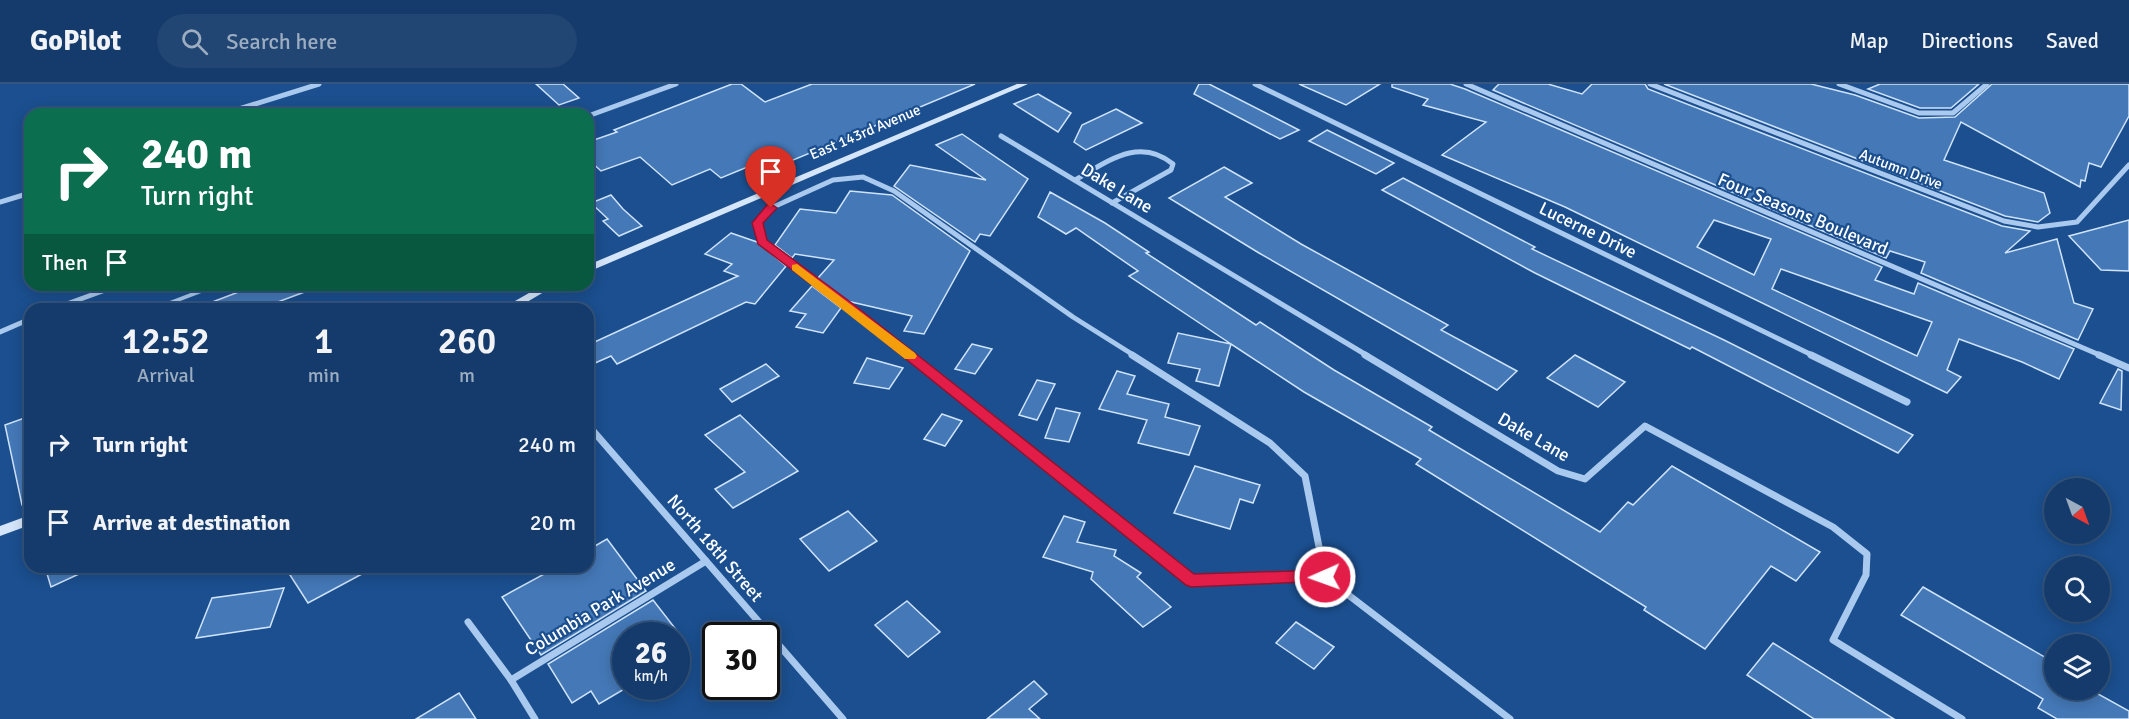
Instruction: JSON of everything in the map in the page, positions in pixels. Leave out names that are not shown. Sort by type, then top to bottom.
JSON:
[{"type":"street","points":[[242,108],[319,84]]},
{"type":"street","points":[[594,114],[676,84]]},
{"type":"street","name":"East 143rd Avenue","points":[[594,266],[1024,84]]},
{"type":"street","name":"Lucerne Drive","points":[[1255,84],[1907,402]]},
{"type":"street","name":"Four Seasons Boulevard","points":[[1466,84],[2129,368]]},
{"type":"street","name":"Autumn Drive","points":[[1650,84],[2004,221],[2038,227],[2078,222],[2129,165]]},
{"type":"street","points":[[1839,84],[1920,113],[1953,113],[1987,84]]},
{"type":"street","name":"Dake Lane","points":[[1001,136],[1558,471],[1585,479],[1645,426],[1833,527],[1867,554],[1866,575],[1833,640],[1962,719]]},
{"type":"street","points":[[1075,180],[1133,151],[1148,150],[1159,153],[1173,164],[1171,170],[1112,203]]},
{"type":"street","points":[[1325,577],[1305,477],[1270,443],[1073,317],[894,191],[863,177],[833,180],[771,208],[758,223],[762,241],[849,307],[1191,581],[1325,577],[1510,719]]},
{"type":"street","points":[[0,202],[24,195]]},
{"type":"street","points":[[70,303],[102,291]]},
{"type":"street","points":[[518,303],[540,291]]},
{"type":"street","points":[[0,332],[24,322]]},
{"type":"street","name":"North 18th Street","points":[[594,432],[843,719]]},
{"type":"street","points":[[0,531],[24,522]]},
{"type":"street","name":"Columbia Park Avenue","points":[[511,680],[706,561]]},
{"type":"street","points":[[468,622],[511,680],[535,719]]},
{"type":"lane","points":[[170,303],[201,291]]},
{"type":"building","points":[[536,84],[563,84],[579,98],[559,105]]},
{"type":"building","points":[[732,84],[741,84],[765,102],[812,84],[975,84],[779,166],[769,158],[721,178],[710,169],[672,185],[640,157],[601,171],[594,165],[594,140],[617,132],[614,130]]},
{"type":"building","points":[[1199,84],[1209,84],[1299,130],[1280,139],[1194,94]]},
{"type":"building","points":[[1299,84],[1380,84],[1346,105]]},
{"type":"building","points":[[1392,84],[1450,84],[1465,89],[1882,267],[1875,280],[1914,294],[1918,283],[2074,349],[2059,379],[2022,362],[1959,339],[1947,370],[1961,377],[1947,393],[1565,207],[1442,155],[1486,122],[1423,105],[1428,99],[1392,87]],"holes":[[[1714,220],[1771,239],[1754,275],[1697,247]],[[1781,269],[1932,322],[1917,356],[1772,289]]]},
{"type":"building","points":[[1499,84],[1548,84],[1582,94],[1592,84],[1645,84],[1648,89],[2002,226],[2030,231],[2005,253],[2057,239],[2074,303],[2093,309],[2078,340],[1921,273],[1925,262],[1890,251],[1886,258],[1493,90]]},
{"type":"building","points":[[1664,84],[1811,84],[1855,95],[1919,118],[1955,117],[1992,84],[2129,84],[2129,116],[2101,167],[2089,163],[2085,181],[2081,180],[2080,187],[1961,122],[1944,160],[2044,193],[2050,213],[2038,222],[2005,216]]},
{"type":"building","points":[[1880,84],[1979,84],[1951,108],[1920,108],[1868,89]]},
{"type":"building","points":[[1038,94],[1071,113],[1058,132],[1014,104]]},
{"type":"building","points":[[1116,109],[1142,123],[1086,150],[1074,142],[1082,125]]},
{"type":"building","points":[[1327,130],[1394,163],[1376,174],[1309,141]]},
{"type":"building","points":[[962,134],[1028,179],[990,236],[980,234],[975,242],[894,186],[910,165],[986,180],[936,145]]},
{"type":"building","points":[[1224,167],[1252,183],[1225,197],[1301,244],[1448,325],[1441,330],[1517,371],[1497,390],[1259,253],[1169,198]]},
{"type":"building","points":[[1403,178],[1535,247],[1532,249],[1724,340],[1913,435],[1898,453],[1692,347],[1690,349],[1535,273],[1382,190]]},
{"type":"building","points":[[850,191],[892,195],[970,251],[924,334],[904,331],[912,316],[847,301],[818,278],[834,260],[795,254],[792,258],[775,245],[800,209],[836,213]]},
{"type":"building","points":[[1050,192],[1105,223],[1149,252],[1146,253],[1256,325],[1260,322],[1334,370],[1432,427],[1429,430],[1600,532],[1628,502],[1633,505],[1672,466],[1820,552],[1796,581],[1771,566],[1705,649],[1644,610],[1646,607],[1416,464],[1421,459],[1304,392],[1129,276],[1138,271],[1076,228],[1066,234],[1038,217]]},
{"type":"building","points":[[611,195],[642,226],[619,236],[603,221],[608,219],[594,206],[594,202]]},
{"type":"building","points":[[2129,220],[2129,271],[2101,270],[2069,236]]},
{"type":"building","points":[[731,233],[757,242],[786,266],[755,304],[746,302],[617,364],[611,356],[594,362],[594,342],[738,276],[724,271],[732,264],[705,254]]},
{"type":"building","points":[[812,286],[841,308],[823,333],[796,327],[806,314],[790,311]]},
{"type":"building","points":[[241,291],[307,291],[275,303],[210,303]]},
{"type":"building","points":[[1178,333],[1231,344],[1219,386],[1196,381],[1200,369],[1168,363]]},
{"type":"building","points":[[972,344],[992,349],[975,374],[955,369]]},
{"type":"building","points":[[1575,355],[1625,382],[1598,407],[1547,378]]},
{"type":"building","points":[[867,358],[903,368],[889,389],[854,383]]},
{"type":"building","points":[[766,364],[779,376],[732,402],[720,389]]},
{"type":"building","points":[[2118,369],[2122,371],[2121,410],[2100,403]]},
{"type":"building","points":[[1117,371],[1135,376],[1127,394],[1169,404],[1165,417],[1200,426],[1189,455],[1138,443],[1147,420],[1099,409]]},
{"type":"building","points":[[1037,380],[1055,384],[1037,420],[1019,415]]},
{"type":"building","points":[[1056,408],[1080,413],[1069,442],[1045,438]]},
{"type":"building","points":[[942,414],[962,421],[945,446],[924,439]]},
{"type":"building","points":[[740,415],[798,471],[733,508],[715,489],[745,472],[705,435]]},
{"type":"building","points":[[24,418],[24,505],[22,505],[5,425]]},
{"type":"building","points":[[1195,466],[1260,485],[1253,503],[1240,499],[1230,529],[1174,513]]},
{"type":"building","points":[[848,511],[877,541],[829,571],[800,539]]},
{"type":"building","points":[[1064,516],[1085,522],[1077,542],[1116,550],[1114,556],[1141,573],[1137,577],[1171,607],[1143,627],[1091,579],[1093,572],[1043,557]]},
{"type":"building","points":[[607,539],[646,591],[541,655],[502,597],[546,573],[594,573],[594,547]]},
{"type":"building","points":[[47,573],[81,573],[51,587]]},
{"type":"building","points":[[294,573],[364,573],[308,603],[290,575]]},
{"type":"building","points":[[1923,587],[2044,657],[2044,700],[2109,700],[2129,711],[2129,719],[2057,719],[2038,708],[2043,699],[1901,615]]},
{"type":"building","points":[[284,588],[270,627],[196,638],[212,598]]},
{"type":"building","points":[[653,600],[670,622],[617,622]]},
{"type":"building","points":[[907,601],[940,632],[908,657],[875,625]]},
{"type":"building","points":[[1296,622],[1334,647],[1314,669],[1276,643]]},
{"type":"building","points":[[612,625],[612,696],[599,704],[591,691],[572,703],[548,664]]},
{"type":"building","points":[[1773,643],[1894,719],[1814,719],[1747,675]]},
{"type":"building","points":[[1034,681],[1047,694],[1029,709],[1040,719],[987,719]]},
{"type":"building","points":[[459,693],[476,719],[416,719]]},
{"type":"slow traffic","points":[[797,267],[910,356]]},
{"type":"route","points":[[771,208],[758,223],[762,241],[849,307],[1191,581],[1325,577]]}]
